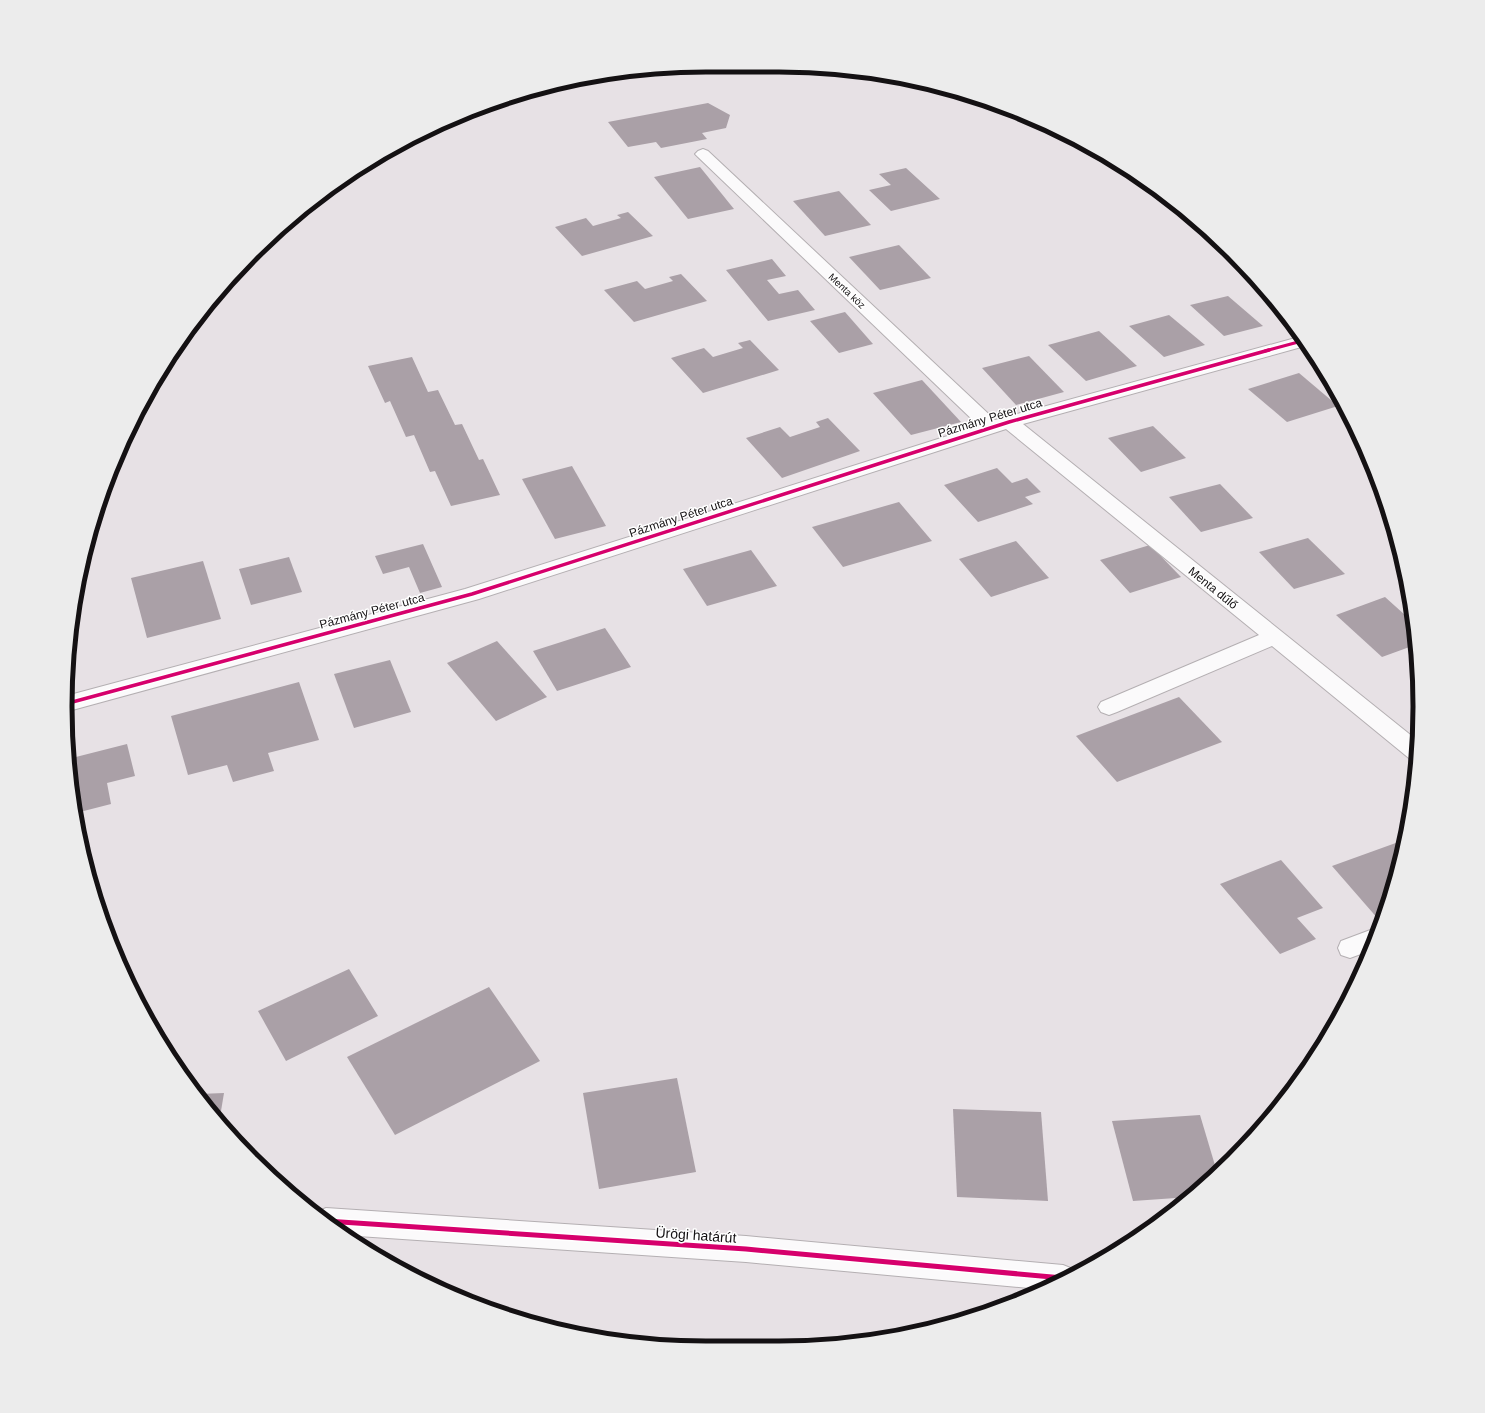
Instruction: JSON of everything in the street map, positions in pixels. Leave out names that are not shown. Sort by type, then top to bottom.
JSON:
[{"type":"street","name":"Menta köz","points":[[703,154],[1000,425]]},
{"type":"street","name":"Pázmány Péter utca","points":[[72,702],[472,594],[1000,425],[1298,342]]},
{"type":"street","name":"Menta dűlő","points":[[1000,425],[1274,637],[1412,748]]},
{"type":"street","points":[[1109,707],[1274,637]]},
{"type":"street","points":[[1350,948],[1368,941]]},
{"type":"street","name":"Ürögi határút","points":[[337,1222],[746,1249],[1056,1277]]},
{"type":"building","points":[[708,103],[730,115],[726,128],[702,133],[707,139],[661,148],[656,142],[628,147],[608,122]]},
{"type":"building","points":[[700,167],[734,209],[688,219],[654,177]]},
{"type":"building","points":[[906,168],[940,199],[891,211],[869,190],[891,185],[879,174]]},
{"type":"building","points":[[839,191],[871,225],[825,236],[793,201]]},
{"type":"building","points":[[628,212],[653,236],[582,256],[555,227],[586,218],[593,226],[621,218],[617,215]]},
{"type":"building","points":[[899,245],[931,278],[880,290],[849,257]]},
{"type":"building","points":[[772,259],[786,276],[767,280],[779,294],[798,290],[815,310],[768,321],[726,270]]},
{"type":"building","points":[[681,274],[707,301],[634,322],[604,290],[637,281],[645,289],[673,281],[669,277]]},
{"type":"building","points":[[1228,296],[1263,326],[1224,336],[1190,305]]},
{"type":"building","points":[[845,312],[873,344],[839,353],[810,321]]},
{"type":"building","points":[[1169,315],[1205,345],[1164,357],[1129,326]]},
{"type":"building","points":[[1099,331],[1137,366],[1086,381],[1048,345]]},
{"type":"building","points":[[750,340],[779,370],[703,393],[671,358],[704,348],[713,357],[743,348],[738,343]]},
{"type":"building","points":[[1029,356],[1064,392],[1016,405],[982,368]]},
{"type":"building","points":[[412,357],[428,392],[438,390],[455,425],[462,424],[479,460],[483,459],[500,495],[451,506],[435,471],[430,472],[414,435],[406,437],[390,401],[385,403],[368,366]]},
{"type":"building","points":[[1299,373],[1337,406],[1287,422],[1248,389]]},
{"type":"building","points":[[922,380],[961,422],[911,435],[873,393]]},
{"type":"building","points":[[828,418],[860,451],[782,478],[746,438],[780,427],[790,437],[820,427],[816,422]]},
{"type":"building","points":[[1153,426],[1186,458],[1141,472],[1108,438]]},
{"type":"building","points":[[572,466],[606,526],[555,539],[522,479]]},
{"type":"building","points":[[997,468],[1012,483],[1027,478],[1041,492],[1025,497],[1033,504],[978,522],[944,485]]},
{"type":"building","points":[[1220,484],[1253,518],[1201,532],[1169,497]]},
{"type":"building","points":[[899,502],[932,541],[843,567],[812,527]]},
{"type":"building","points":[[1308,538],[1345,574],[1294,589],[1259,552]]},
{"type":"building","points":[[1016,541],[1049,578],[991,597],[959,559]]},
{"type":"building","points":[[423,544],[442,587],[420,593],[409,567],[383,574],[375,556]]},
{"type":"building","points":[[1150,545],[1181,577],[1130,593],[1100,560]]},
{"type":"building","points":[[751,550],[777,586],[707,606],[683,569]]},
{"type":"building","points":[[289,557],[302,592],[251,605],[239,569]]},
{"type":"building","points":[[203,561],[221,619],[147,638],[131,578]]},
{"type":"building","points":[[1385,597],[1407,617],[1410,647],[1382,657],[1336,615]]},
{"type":"building","points":[[605,628],[631,667],[557,691],[533,651]]},
{"type":"building","points":[[497,641],[547,697],[496,721],[447,663]]},
{"type":"building","points":[[390,660],[411,712],[354,728],[334,674]]},
{"type":"building","points":[[299,682],[319,740],[268,753],[274,771],[233,782],[227,765],[188,775],[171,716]]},
{"type":"building","points":[[1179,697],[1222,742],[1117,782],[1076,736]]},
{"type":"building","points":[[127,744],[135,776],[107,783],[111,804],[81,812],[74,757]]},
{"type":"building","points":[[1398,842],[1391,871],[1376,917],[1332,866]]},
{"type":"building","points":[[1281,860],[1323,908],[1297,918],[1316,939],[1280,954],[1220,884]]},
{"type":"building","points":[[349,969],[378,1016],[286,1061],[258,1011]]},
{"type":"building","points":[[489,987],[540,1061],[395,1135],[347,1057]]},
{"type":"building","points":[[677,1078],[696,1172],[599,1189],[583,1093]]},
{"type":"building","points":[[224,1093],[220,1114],[204,1094]]},
{"type":"building","points":[[953,1109],[1041,1112],[1048,1201],[957,1197]]},
{"type":"building","points":[[1200,1115],[1215,1166],[1180,1198],[1133,1201],[1112,1121]]},
{"type":"cycle path","points":[[72,702],[472,594],[1009,422],[1298,342]]},
{"type":"cycle path","points":[[337,1222],[746,1249],[1056,1277]]}]
